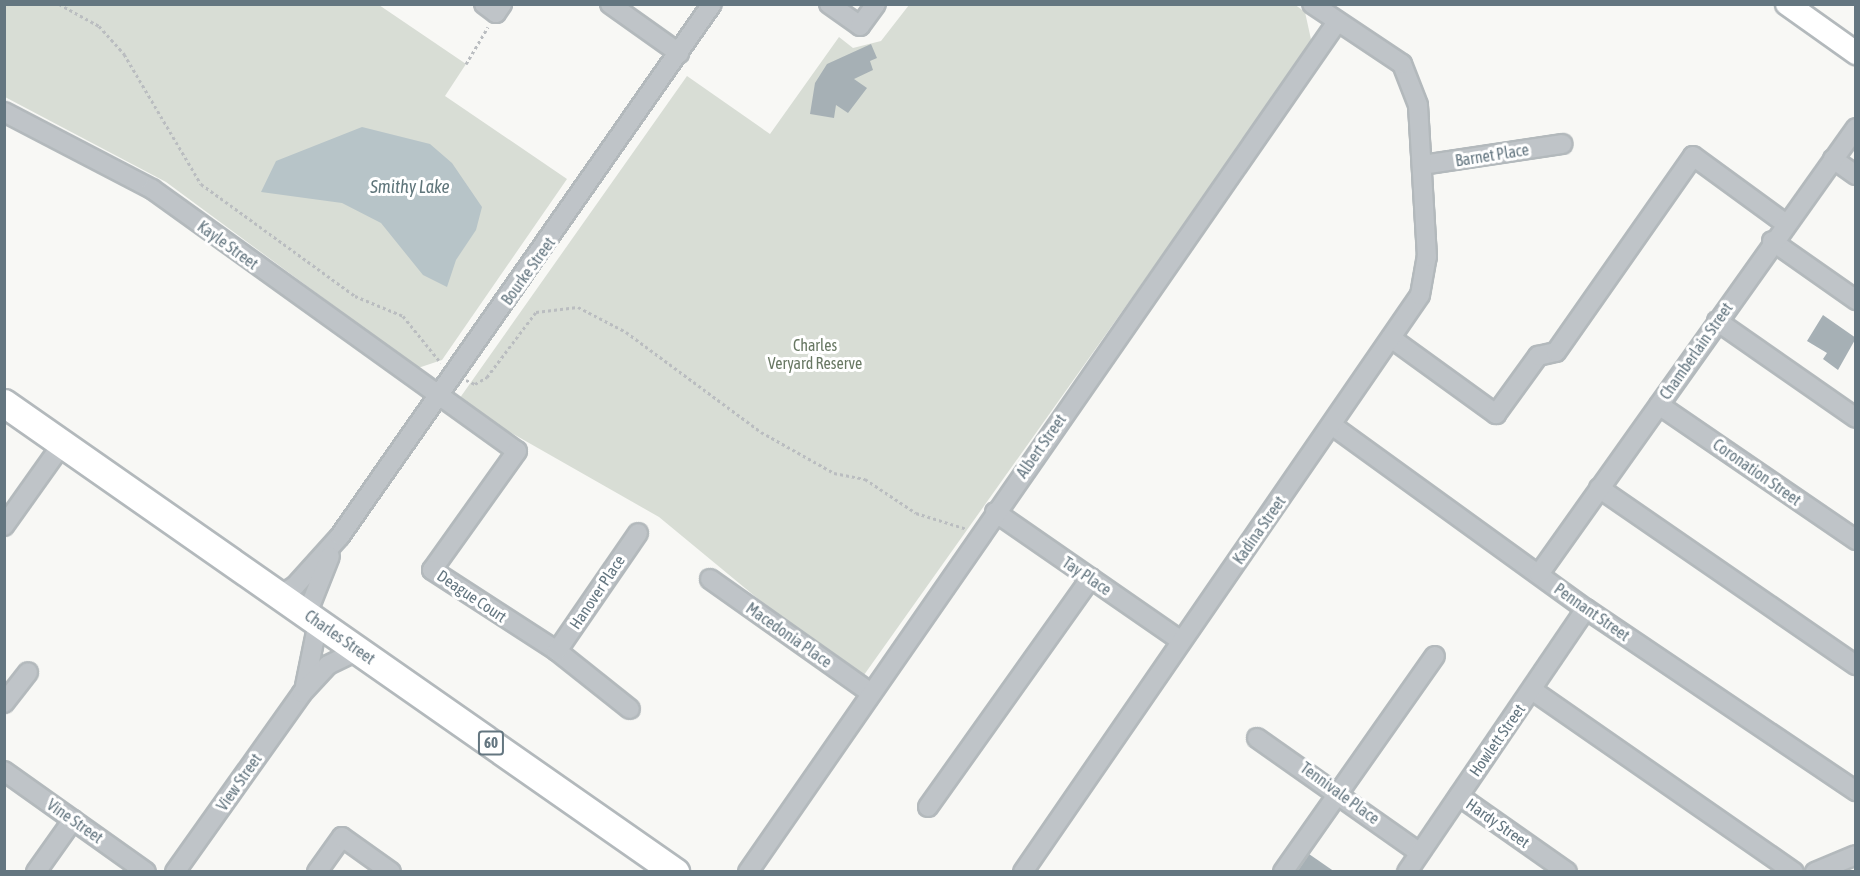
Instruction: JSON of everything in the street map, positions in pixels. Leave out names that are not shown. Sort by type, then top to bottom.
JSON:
[{"type":"highway","name":"Charles Street","points":[[4,403],[675,872]]},
{"type":"main road","points":[[1786,4],[1856,53]]},
{"type":"street","points":[[610,4],[679,53]]},
{"type":"street","name":"Bourke Street","points":[[279,596],[295,586],[340,536],[712,4]]},
{"type":"street","points":[[829,4],[860,26],[876,4]]},
{"type":"street","name":"Kadina Street","points":[[1023,872],[1180,640],[1333,426],[1420,295],[1427,257],[1418,105],[1402,64],[1312,4]]},
{"type":"street","name":"Albert Street","points":[[748,872],[868,691],[1337,22]]},
{"type":"street","name":"Kayle Street","points":[[4,112],[152,189],[438,398]]},
{"type":"street","name":"Chamberlain Street","points":[[1539,574],[1785,223],[1856,128]]},
{"type":"street","name":"Barnet Place","points":[[1422,165],[1562,144]]},
{"type":"street","points":[[1391,338],[1496,414],[1538,356],[1556,352],[1693,156],[1785,223]]},
{"type":"street","points":[[1833,159],[1856,175]]},
{"type":"street","points":[[1772,242],[1856,300]]},
{"type":"street","points":[[1717,321],[1856,418]]},
{"type":"street","name":"Deague Court","points":[[438,398],[517,451],[432,570],[557,651],[630,709]]},
{"type":"street","name":"Coronation Street","points":[[1659,405],[1856,540]]},
{"type":"street","name":"Pennant Street","points":[[1333,426],[1586,609],[1856,791]]},
{"type":"street","points":[[4,526],[63,443]]},
{"type":"street","points":[[1599,488],[1856,665]]},
{"type":"street","name":"Tay Place","points":[[994,512],[1180,640]]},
{"type":"street","name":"Hanover Place","points":[[557,651],[638,533]]},
{"type":"street","name":"Bourke Street","points":[[313,618],[340,536]]},
{"type":"street","points":[[928,807],[1091,578]]},
{"type":"street","name":"Macedonia Place","points":[[710,579],[868,691]]},
{"type":"street","name":"Howlett Street","points":[[1407,872],[1586,609]]},
{"type":"street","name":"View Street","points":[[302,693],[315,657],[313,618]]},
{"type":"street","name":"View Street","points":[[181,870],[302,693],[328,665],[359,650]]},
{"type":"street","points":[[1282,872],[1435,656]]},
{"type":"street","points":[[4,703],[28,672]]},
{"type":"street","points":[[1532,690],[1794,872]]},
{"type":"street","name":"Tennivale Place","points":[[1257,738],[1338,792],[1420,853]]},
{"type":"street","name":"Vine Street","points":[[4,771],[146,872]]},
{"type":"street","name":"Hardy Street","points":[[1459,796],[1567,872]]},
{"type":"street","points":[[36,872],[73,820]]},
{"type":"street","points":[[317,872],[342,837],[391,872]]},
{"type":"street","points":[[1815,872],[1856,855]]},
{"type":"path","points":[[59,4],[99,26],[124,54],[201,184],[355,296],[403,316],[455,373],[471,384],[483,381],[531,315],[550,307],[578,307],[626,332],[761,432],[834,473],[865,479],[916,513],[980,533]]},
{"type":"path","points":[[466,64],[494,7]]},
{"type":"green space","name":"Charles Veryard Reserve","points":[[1294,4],[1305,12],[1312,44],[859,682],[659,517],[457,402],[687,76],[770,134],[839,37],[853,48],[881,41],[909,5]]},
{"type":"green space","points":[[4,5],[379,5],[466,64],[445,96],[567,179],[442,360],[418,368],[166,182],[5,97]]},
{"type":"water","name":"Smithy Lake","points":[[362,127],[430,144],[452,163],[482,207],[476,230],[456,260],[447,287],[423,275],[381,223],[342,203],[261,192],[276,161]]},
{"type":"building","points":[[871,44],[877,58],[870,61],[873,70],[854,79],[867,88],[848,113],[836,105],[834,118],[810,114],[815,83],[827,64]]},
{"type":"building","points":[[1823,315],[1856,338],[1838,370],[1823,359],[1827,353],[1807,341]]},
{"type":"building","points":[[1309,854],[1335,872],[1297,872]]}]
